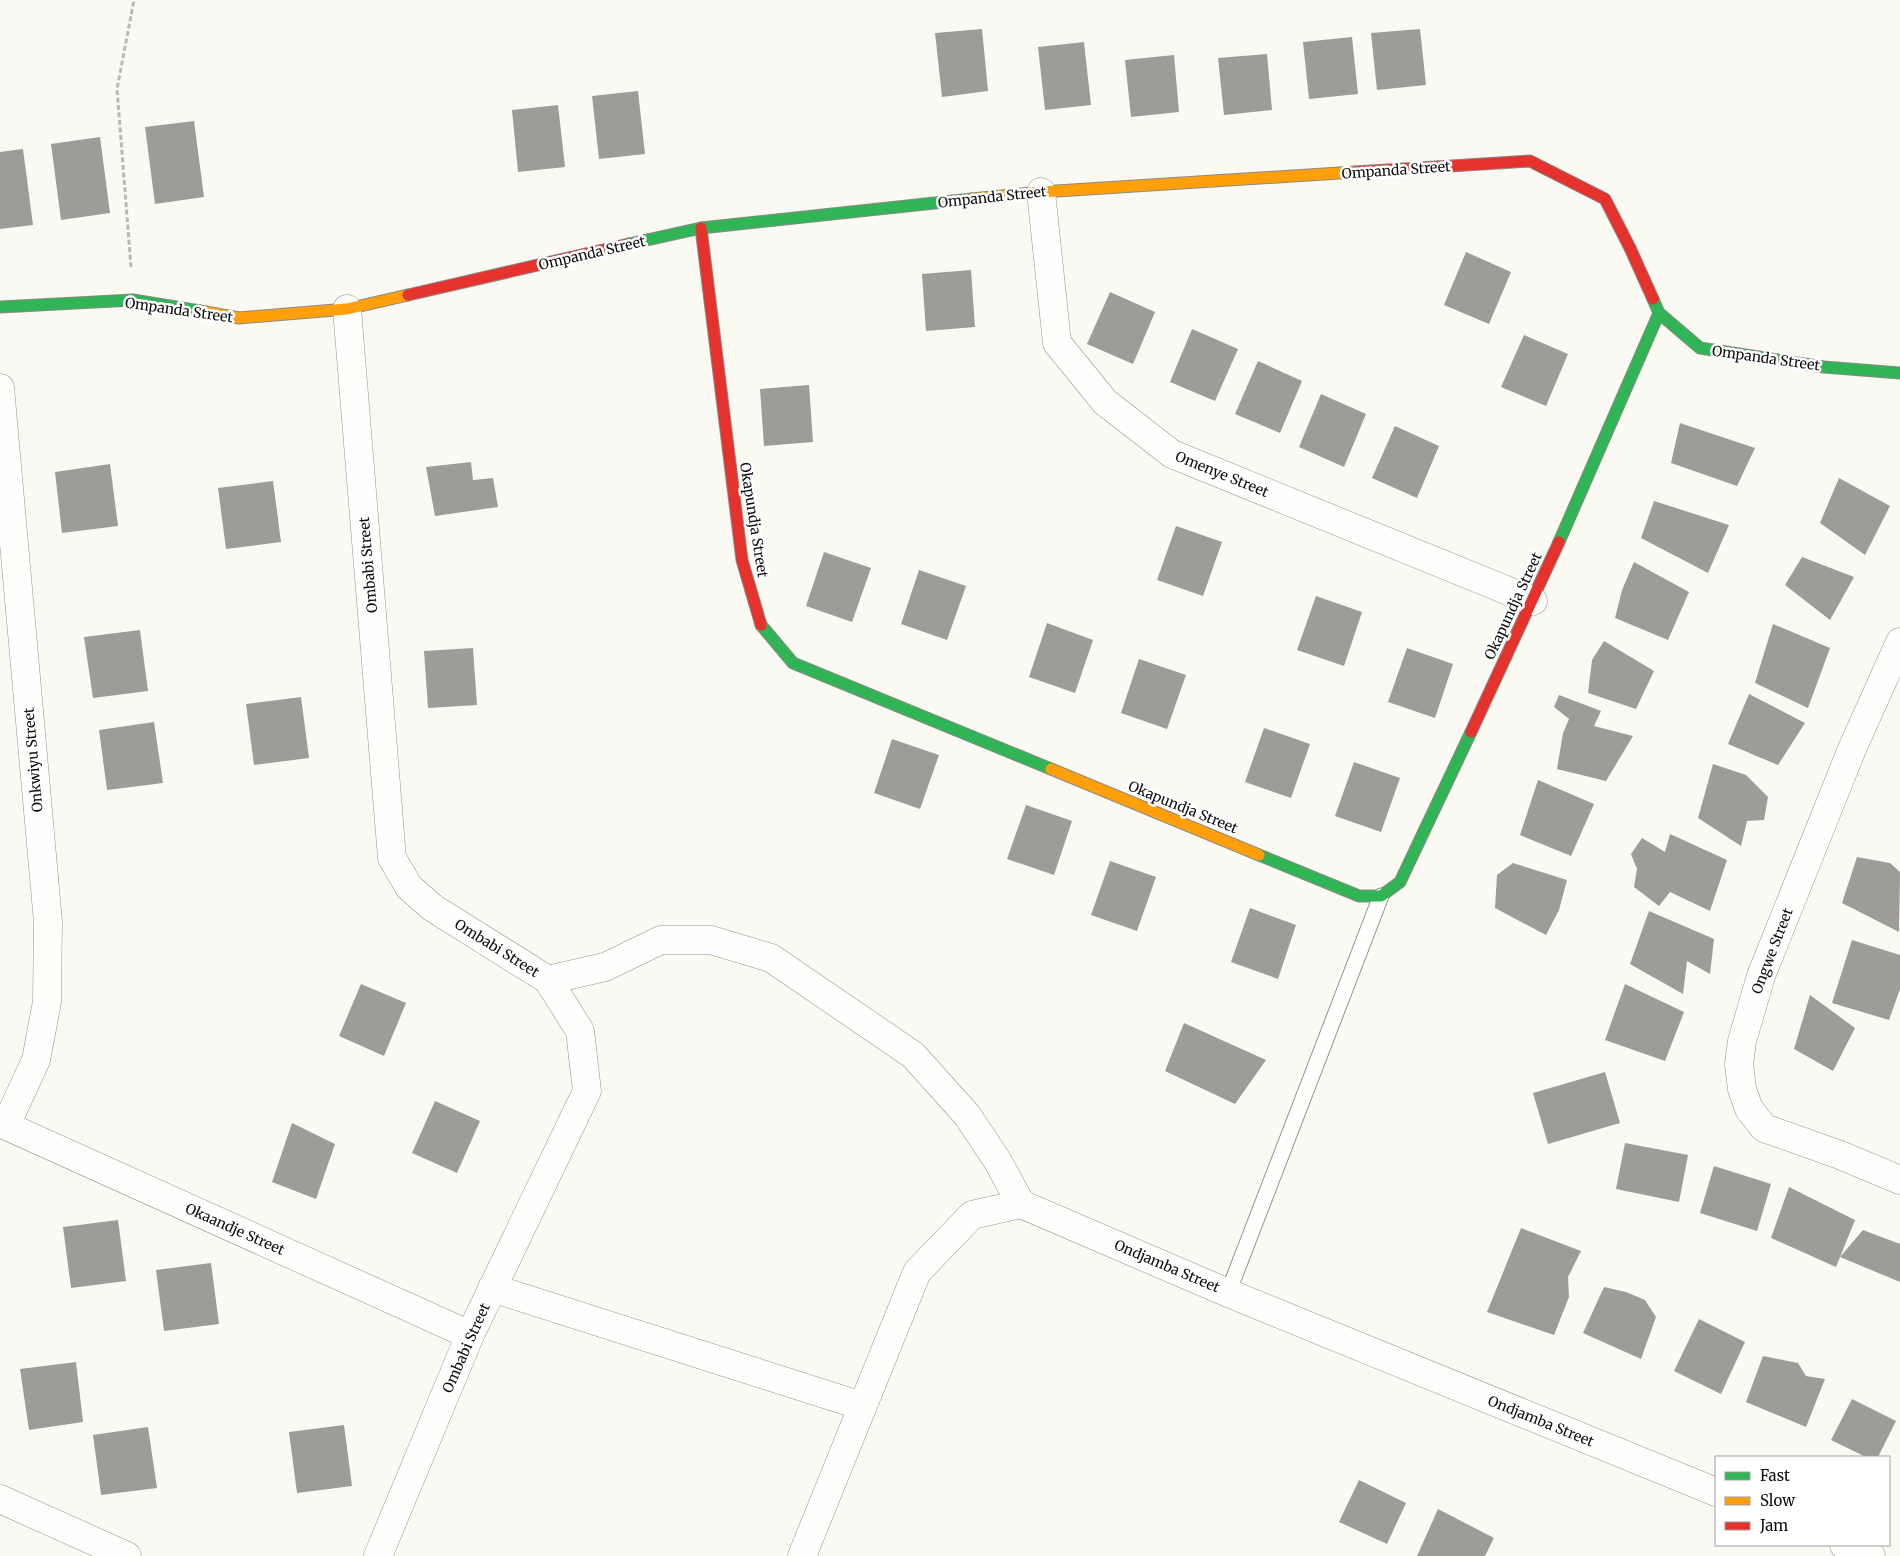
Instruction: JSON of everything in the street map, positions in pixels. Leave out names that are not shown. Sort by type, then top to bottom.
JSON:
[{"type":"street","name":"Ompanda Street","points":[[0,307],[133,300],[239,318],[347,309],[701,228],[1041,192],[1530,161],[1605,199],[1630,248],[1659,313],[1700,348],[1824,366],[1900,373]]},
{"type":"street","name":"Omenye Street","points":[[1041,192],[1056,343],[1106,402],[1172,454],[1533,600]]},
{"type":"street","name":"Okapundja Street","points":[[701,228],[742,560],[759,623],[793,662],[1359,896],[1381,896],[1400,882],[1533,600],[1659,313]]},
{"type":"street","name":"Ombabi Street","points":[[347,309],[392,858],[410,887],[434,908],[548,980],[580,1031],[587,1092],[470,1335],[378,1556]]},
{"type":"street","name":"Onkwiyu Street","points":[[0,388],[48,922],[48,1002],[36,1060],[3,1124]]},
{"type":"street","name":"Ongwe Street","points":[[1900,642],[1852,749],[1761,976],[1742,1041],[1739,1064],[1742,1089],[1749,1109],[1764,1128],[1900,1180]]},
{"type":"street","points":[[548,980],[605,967],[661,940],[711,940],[771,958],[914,1055],[967,1115],[997,1160],[1021,1204],[972,1216],[917,1272],[862,1406],[808,1554]]},
{"type":"street","name":"Okaandje Street","points":[[3,1124],[470,1335]]},
{"type":"street","name":"Ondjamba Street","points":[[1021,1204],[1228,1293],[1715,1492]]},
{"type":"street","points":[[492,1288],[862,1406]]},
{"type":"street","points":[[0,1499],[127,1556]]},
{"type":"street","points":[[1846,1546],[1871,1556]]},
{"type":"lane","points":[[1228,1293],[1381,896]]},
{"type":"path","points":[[133,300],[118,89],[134,0]]},
{"type":"building","points":[[982,29],[988,91],[942,97],[935,33]]},
{"type":"building","points":[[1420,29],[1426,85],[1377,90],[1371,33]]},
{"type":"building","points":[[1352,37],[1358,94],[1309,99],[1303,42]]},
{"type":"building","points":[[1084,42],[1091,105],[1045,110],[1038,47]]},
{"type":"building","points":[[1267,54],[1272,110],[1224,115],[1218,58]]},
{"type":"building","points":[[1174,55],[1179,112],[1131,117],[1125,60]]},
{"type":"building","points":[[638,91],[645,154],[599,159],[592,96]]},
{"type":"building","points":[[558,105],[565,167],[518,172],[512,110]]},
{"type":"building","points":[[194,121],[204,197],[155,204],[145,127]]},
{"type":"building","points":[[100,137],[110,213],[61,220],[51,144]]},
{"type":"building","points":[[23,149],[33,225],[0,229],[0,152]]},
{"type":"building","points":[[1466,252],[1511,272],[1489,324],[1444,305]]},
{"type":"building","points":[[971,270],[975,327],[926,331],[922,274]]},
{"type":"building","points":[[1110,292],[1155,312],[1133,364],[1087,344]]},
{"type":"building","points":[[1192,329],[1238,349],[1215,401],[1170,382]]},
{"type":"building","points":[[1524,335],[1568,354],[1546,406],[1501,387]]},
{"type":"building","points":[[1258,361],[1302,381],[1280,433],[1235,414]]},
{"type":"building","points":[[809,385],[813,442],[764,446],[760,389]]},
{"type":"building","points":[[1321,394],[1366,414],[1344,467],[1299,447]]},
{"type":"building","points":[[1680,423],[1755,448],[1737,486],[1671,463]]},
{"type":"building","points":[[1395,426],[1439,446],[1417,498],[1372,478]]},
{"type":"building","points":[[471,462],[473,480],[493,478],[498,507],[435,516],[426,467]]},
{"type":"building","points":[[110,464],[118,526],[62,533],[55,472]]},
{"type":"building","points":[[1839,478],[1890,506],[1865,555],[1820,523]]},
{"type":"building","points":[[273,481],[281,542],[226,549],[218,488]]},
{"type":"building","points":[[1654,501],[1729,525],[1708,573],[1641,538]]},
{"type":"building","points":[[1176,526],[1222,542],[1203,596],[1157,580]]},
{"type":"building","points":[[824,552],[871,568],[852,622],[806,606]]},
{"type":"building","points":[[1802,557],[1854,577],[1830,620],[1785,585]]},
{"type":"building","points":[[1634,562],[1689,592],[1668,640],[1615,618],[1622,590]]},
{"type":"building","points":[[919,570],[966,586],[947,640],[901,624]]},
{"type":"building","points":[[1316,596],[1362,612],[1344,666],[1297,650]]},
{"type":"building","points":[[1047,623],[1093,640],[1075,693],[1029,677]]},
{"type":"building","points":[[1773,624],[1830,648],[1808,708],[1755,683]]},
{"type":"building","points":[[140,630],[148,691],[93,698],[84,637]]},
{"type":"building","points":[[1604,641],[1654,671],[1636,709],[1588,693],[1592,660]]},
{"type":"building","points":[[473,648],[477,705],[428,708],[424,651]]},
{"type":"building","points":[[1407,648],[1453,664],[1435,718],[1388,702]]},
{"type":"building","points":[[1139,659],[1186,675],[1167,729],[1121,713]]},
{"type":"building","points":[[1749,694],[1805,723],[1778,765],[1728,744]]},
{"type":"building","points":[[1559,695],[1601,711],[1594,726],[1633,736],[1606,781],[1557,769],[1563,733],[1569,719],[1554,707]]},
{"type":"building","points":[[301,697],[309,758],[254,765],[246,704]]},
{"type":"building","points":[[154,722],[163,783],[107,790],[99,730]]},
{"type":"building","points":[[1264,728],[1310,744],[1291,798],[1245,782]]},
{"type":"building","points":[[892,739],[939,755],[920,809],[874,793]]},
{"type":"building","points":[[1354,762],[1400,778],[1381,832],[1335,816]]},
{"type":"building","points":[[1713,764],[1746,775],[1768,797],[1764,820],[1747,821],[1741,846],[1698,818]]},
{"type":"building","points":[[1538,780],[1594,804],[1571,856],[1520,835]]},
{"type":"building","points":[[1026,805],[1072,821],[1054,875],[1007,859]]},
{"type":"building","points":[[1670,834],[1727,860],[1710,911],[1670,892],[1659,906],[1634,887],[1637,869],[1631,854],[1642,838],[1665,852]]},
{"type":"building","points":[[1857,857],[1890,863],[1900,872],[1899,932],[1842,903]]},
{"type":"building","points":[[1110,861],[1156,877],[1137,931],[1091,915]]},
{"type":"building","points":[[1513,863],[1567,880],[1559,910],[1546,935],[1495,908],[1497,875]]},
{"type":"building","points":[[1250,908],[1296,925],[1278,979],[1231,962]]},
{"type":"building","points":[[1649,911],[1714,939],[1710,974],[1687,961],[1683,994],[1630,964]]},
{"type":"building","points":[[1852,940],[1900,955],[1900,989],[1889,1020],[1832,1003]]},
{"type":"building","points":[[361,984],[406,1003],[384,1056],[339,1036]]},
{"type":"building","points":[[1625,984],[1684,1012],[1665,1061],[1605,1040]]},
{"type":"building","points":[[1810,995],[1855,1028],[1833,1071],[1794,1049]]},
{"type":"building","points":[[1184,1023],[1266,1060],[1235,1104],[1165,1071]]},
{"type":"building","points":[[1605,1072],[1620,1123],[1548,1144],[1533,1093]]},
{"type":"building","points":[[435,1101],[480,1121],[457,1173],[412,1153]]},
{"type":"building","points":[[292,1123],[335,1144],[316,1199],[272,1182]]},
{"type":"building","points":[[1625,1143],[1688,1155],[1679,1202],[1616,1189]]},
{"type":"building","points":[[1714,1166],[1771,1184],[1757,1231],[1700,1213]]},
{"type":"building","points":[[1789,1187],[1855,1220],[1836,1267],[1771,1238]]},
{"type":"building","points":[[118,1220],[126,1281],[71,1288],[63,1227]]},
{"type":"building","points":[[1521,1228],[1581,1251],[1568,1277],[1569,1297],[1554,1335],[1487,1312]]},
{"type":"building","points":[[1863,1230],[1900,1244],[1900,1282],[1840,1257]]},
{"type":"building","points":[[211,1263],[219,1324],[164,1331],[156,1270]]},
{"type":"building","points":[[1604,1287],[1626,1292],[1645,1300],[1656,1317],[1641,1359],[1583,1333]]},
{"type":"building","points":[[1699,1319],[1745,1342],[1721,1394],[1674,1371]]},
{"type":"building","points":[[1763,1356],[1798,1363],[1806,1376],[1825,1379],[1806,1427],[1746,1402]]},
{"type":"building","points":[[76,1362],[83,1422],[29,1430],[20,1369]]},
{"type":"building","points":[[1852,1399],[1896,1421],[1878,1456],[1864,1456],[1831,1440]]},
{"type":"building","points":[[344,1425],[352,1486],[297,1493],[289,1432]]},
{"type":"building","points":[[148,1427],[157,1488],[101,1495],[93,1435]]},
{"type":"building","points":[[1359,1480],[1406,1503],[1387,1544],[1339,1522]]},
{"type":"building","points":[[1438,1509],[1494,1538],[1485,1556],[1417,1556]]},
{"type":"traffic: fast","points":[[629,244],[701,228],[972,199]]},
{"type":"traffic: fast","points":[[1653,299],[1659,313],[1700,348],[1824,367],[1900,373]]},
{"type":"traffic: fast","points":[[0,307],[133,300],[200,311]]},
{"type":"traffic: fast","points":[[1559,542],[1659,313]]},
{"type":"traffic: fast","points":[[761,625],[793,663],[1051,769]]},
{"type":"traffic: fast","points":[[1259,855],[1359,896],[1381,896],[1400,882],[1471,732]]},
{"type":"traffic: slow","points":[[972,199],[1041,192],[1355,172]]},
{"type":"traffic: slow","points":[[200,311],[239,318],[347,309],[408,295]]},
{"type":"traffic: slow","points":[[1051,769],[1259,855]]},
{"type":"traffic: jam","points":[[1355,172],[1530,161],[1605,199],[1653,299]]},
{"type":"traffic: jam","points":[[701,228],[742,560],[761,625]]},
{"type":"traffic: jam","points":[[408,295],[629,244]]},
{"type":"traffic: jam","points":[[1471,732],[1559,542]]}]
